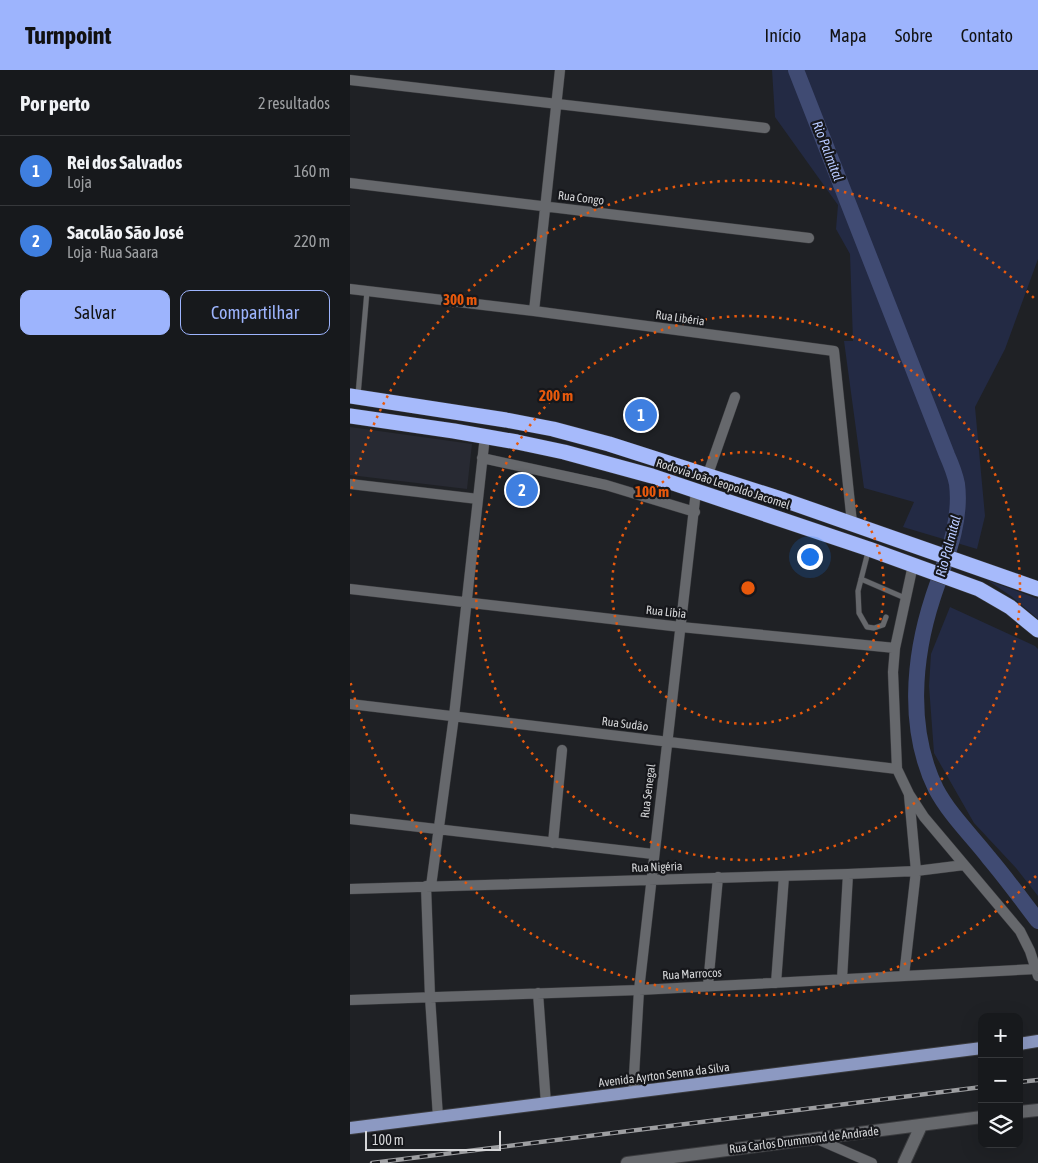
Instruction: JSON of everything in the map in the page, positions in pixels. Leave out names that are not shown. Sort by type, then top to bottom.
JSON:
[{"type":"highway","name":"Rodovia João Leopoldo Jacomel","points":[[354,396],[553,429],[609,444],[708,474],[1036,586]]},
{"type":"highway","name":"Rodovia João Leopoldo Jacomel","points":[[350,416],[485,436],[608,463],[869,549],[952,579],[990,594],[1010,607],[1038,630]]},
{"type":"main road","points":[[1023,1043],[1038,1041]]},
{"type":"main road","name":"Avenida Ayrton Senna da Silva","points":[[350,1128],[978,1049]]},
{"type":"street","points":[[534,311],[560,70]]},
{"type":"street","points":[[350,80],[765,128]]},
{"type":"street","name":"Rua Congo","points":[[350,183],[809,238]]},
{"type":"street","name":"Rua Libéria","points":[[350,289],[534,311],[834,351],[852,523]]},
{"type":"street","points":[[708,474],[735,397]]},
{"type":"street","points":[[438,1117],[430,997],[429,886],[440,830],[485,436]]},
{"type":"street","points":[[482,458],[606,484],[694,512]]},
{"type":"street","points":[[350,484],[478,499]]},
{"type":"street","name":"Rua Senegal","points":[[633,1093],[639,990],[696,492]]},
{"type":"street","points":[[913,565],[895,648],[893,672],[897,769],[909,794],[938,834],[1020,931],[1028,946],[1037,972]]},
{"type":"street","name":"Rua Líbia","points":[[350,589],[680,627],[895,648]]},
{"type":"street","name":"Rua Sudão","points":[[350,704],[897,769]]},
{"type":"street","points":[[553,843],[562,750]]},
{"type":"street","points":[[904,976],[916,871],[909,794]]},
{"type":"street","points":[[350,819],[654,854]]},
{"type":"street","name":"Rua Nigéria","points":[[350,889],[848,874],[916,871],[964,865]]},
{"type":"street","points":[[842,979],[848,874]]},
{"type":"street","points":[[776,983],[784,876]]},
{"type":"street","points":[[708,986],[718,877]]},
{"type":"street","name":"Rua Marrocos","points":[[350,1000],[639,990],[904,976],[1037,972]]},
{"type":"street","points":[[538,994],[546,1104]]},
{"type":"street","points":[[1023,1112],[1038,1110]]},
{"type":"street","name":"Rua Carlos Drummond de Andrade","points":[[627,1163],[978,1118]]},
{"type":"street","points":[[904,1163],[921,1126]]},
{"type":"street","points":[[817,1139],[872,1163]]},
{"type":"lane","points":[[354,396],[367,291]]},
{"type":"lane","points":[[869,549],[858,591],[860,613],[867,627],[874,628],[883,624],[886,617]]},
{"type":"lane","points":[[861,579],[905,598]]},
{"type":"shaded area","points":[[772,70],[1038,70],[1038,259],[1005,349],[975,407],[985,516],[977,549],[903,527],[914,502],[864,488],[844,341],[853,341],[850,254],[836,229],[838,205],[775,117]]},
{"type":"shaded area","points":[[350,427],[472,444],[467,489],[350,475]]},
{"type":"shaded area","points":[[987,580],[1038,599],[1038,619],[1011,596]]},
{"type":"shaded area","points":[[950,607],[1038,649],[1038,896],[1016,868],[974,823],[934,753],[929,686],[931,654]]},
{"type":"waterway","name":"Rio Palmital","points":[[796,70],[957,484],[958,499],[955,527],[926,620],[921,644],[916,694],[920,743],[936,789],[948,808],[1002,873],[1038,921]]},
{"type":"railway","points":[[1023,1082],[1038,1080]]},
{"type":"railway","points":[[372,1163],[978,1087]]},
{"type":"place","name":"Rei dos Salvados","points":[[641,415]]},
{"type":"place","name":"Sacolão São José","points":[[522,490]]}]
